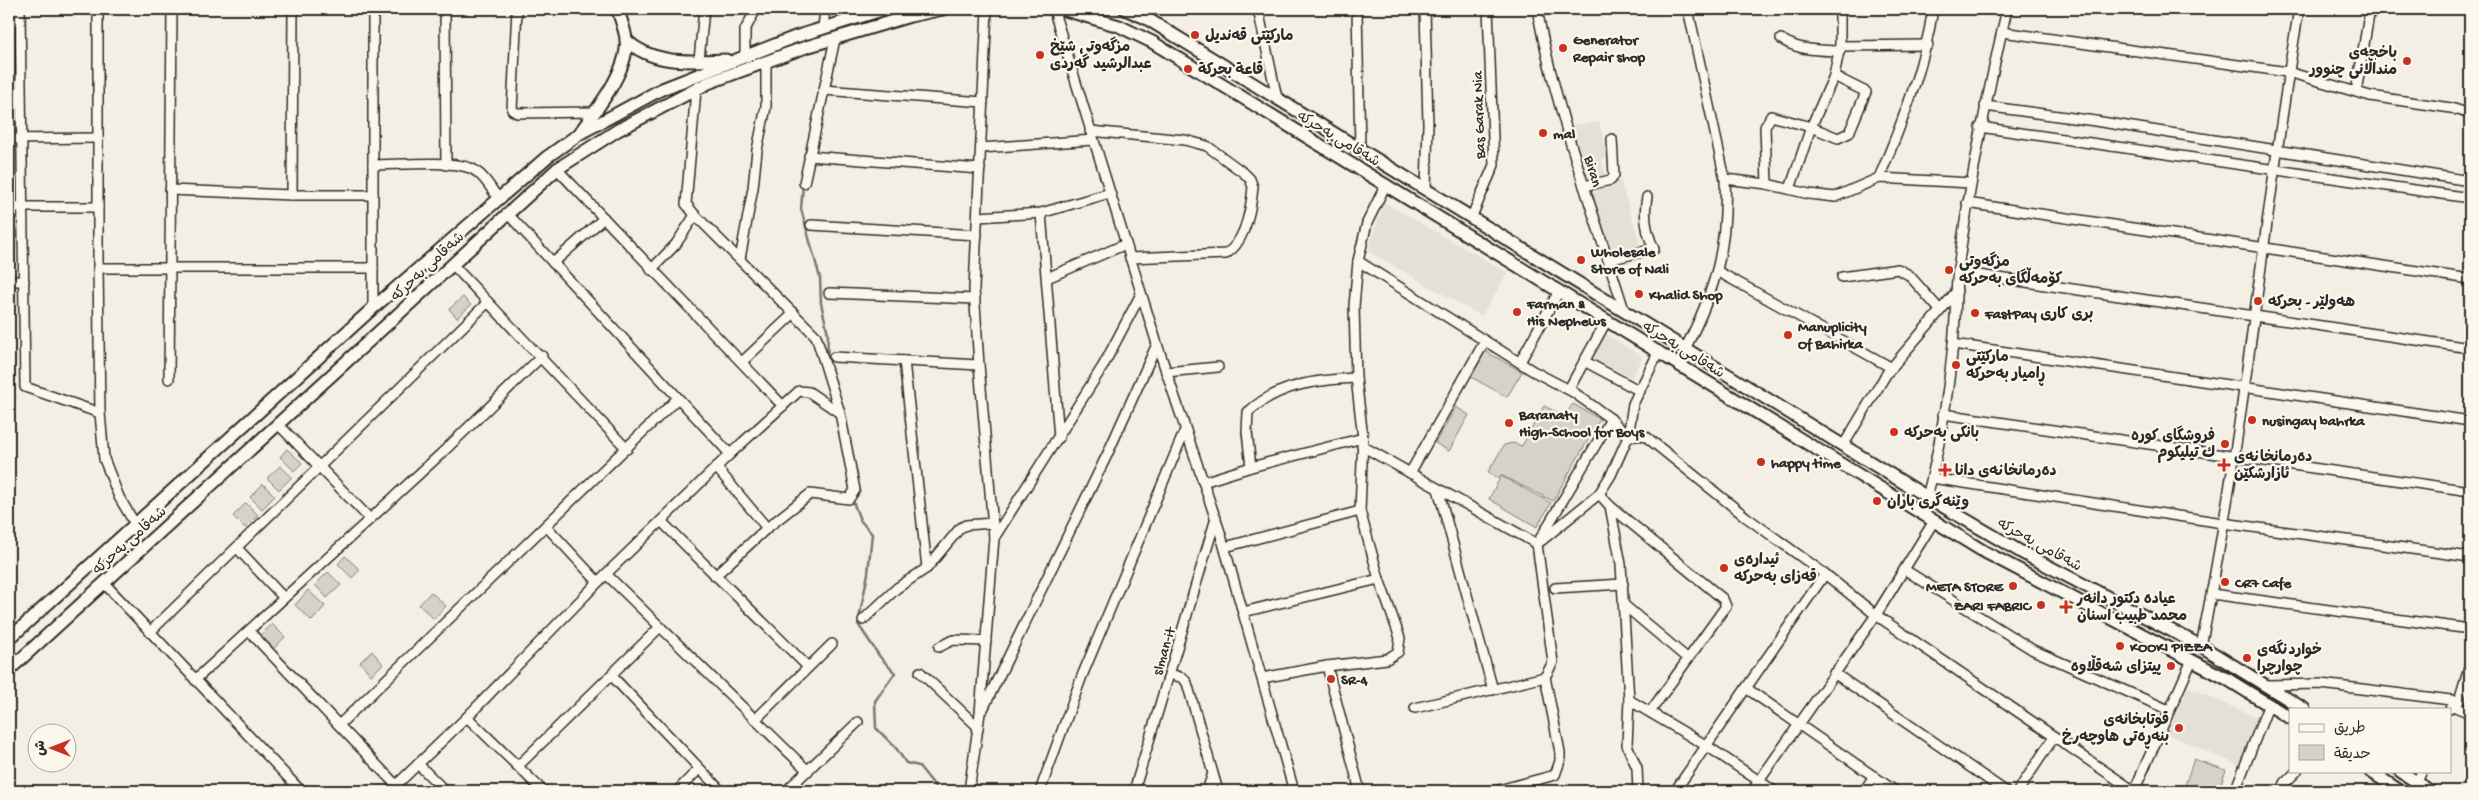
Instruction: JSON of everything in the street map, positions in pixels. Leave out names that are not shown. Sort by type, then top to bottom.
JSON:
[{"type":"main road","points":[[578,134],[596,112],[613,84],[626,40],[618,9]]},
{"type":"main road","name":"شەقامی بەحرکە","points":[[9,639],[373,308],[547,157],[578,134],[662,89],[823,28],[860,12],[885,9]]},
{"type":"main road","name":"شەقامی بەحرکە","points":[[9,670],[557,169],[618,130],[696,90],[766,62],[913,12],[943,9]]},
{"type":"main road","name":"شەقامی بەحرکە","points":[[1062,9],[1119,26],[1144,38],[1659,351],[1982,551],[2192,660],[2289,717]]},
{"type":"main road","name":"شەقامی بەحرکە","points":[[1125,9],[1148,13],[1277,98],[1472,216],[1592,292],[1686,347],[1843,446],[1992,535],[2201,646],[2268,685],[2302,708]]},
{"type":"main road","points":[[626,40],[641,52],[658,58],[699,60],[740,58]]},
{"type":"main road","points":[[1584,307],[1581,300],[1592,292]]},
{"type":"main road","points":[[308,367],[323,382]]},
{"type":"main road","points":[[1982,551],[1992,535]]},
{"type":"main road","points":[[2014,568],[2022,552]]},
{"type":"main road","points":[[89,567],[104,583]]},
{"type":"main road","points":[[2372,772],[2400,791]]},
{"type":"main road","points":[[2402,772],[2430,791]]},
{"type":"street","points":[[20,9],[25,386],[100,413]]},
{"type":"street","points":[[98,9],[100,413],[104,459],[120,497],[135,524]]},
{"type":"street","points":[[169,379],[172,9]]},
{"type":"street","points":[[292,195],[293,9]]},
{"type":"street","points":[[373,308],[374,9]]},
{"type":"street","points":[[445,9],[446,165]]},
{"type":"street","points":[[517,9],[512,110],[517,113],[596,112]]},
{"type":"street","points":[[699,60],[704,9]]},
{"type":"street","points":[[740,58],[745,30],[756,9]]},
{"type":"street","points":[[823,28],[825,9]]},
{"type":"street","points":[[968,790],[980,713],[994,538],[974,299],[987,9]]},
{"type":"street","points":[[1055,9],[1056,18],[1141,294],[1225,547],[1294,791]]},
{"type":"street","points":[[1258,9],[1277,98]]},
{"type":"street","points":[[1357,9],[1360,148]]},
{"type":"street","points":[[1425,9],[1428,124],[1426,188]]},
{"type":"street","name":"Bas Garak Nia","points":[[1472,216],[1494,165],[1488,9]]},
{"type":"street","name":"Biran","points":[[1537,9],[1544,46],[1584,186],[1624,310]]},
{"type":"street","points":[[1686,347],[1705,309],[1717,271],[1724,231],[1725,180],[1688,9]]},
{"type":"street","points":[[1790,189],[1811,127],[1834,76],[1840,48],[1840,9]]},
{"type":"street","points":[[1879,178],[1906,112],[1928,46],[1933,9]]},
{"type":"street","points":[[1928,497],[1944,414],[1967,203],[1980,127],[2007,9]]},
{"type":"street","points":[[2201,646],[2212,594],[2223,523],[2288,72],[2299,9]]},
{"type":"street","points":[[2356,92],[2370,9]]},
{"type":"street","points":[[2002,32],[2288,72],[2356,92],[2452,108],[2470,114]]},
{"type":"street","points":[[804,183],[835,39]]},
{"type":"street","points":[[1781,39],[1791,46],[1803,48],[1928,46]]},
{"type":"street","points":[[740,259],[766,107],[766,62]]},
{"type":"street","points":[[1767,184],[1765,127],[1770,116],[1811,127],[1838,138],[1844,137],[1849,133],[1866,92],[1834,76]]},
{"type":"street","points":[[696,90],[686,204],[816,336],[840,413],[856,490],[849,500],[810,494],[766,528],[715,576]]},
{"type":"street","points":[[824,90],[983,102]]},
{"type":"street","points":[[1985,106],[2470,181]]},
{"type":"street","points":[[1980,127],[2470,198]]},
{"type":"street","points":[[981,148],[1092,135],[1185,140],[1207,146],[1250,179],[1253,188],[1239,240],[1234,249],[1226,254],[1130,258]]},
{"type":"street","points":[[9,139],[98,138]]},
{"type":"street","points":[[1584,186],[1610,180],[1614,175],[1612,138]]},
{"type":"street","points":[[809,156],[980,168]]},
{"type":"street","points":[[373,165],[446,165],[470,168],[480,174],[499,199]]},
{"type":"street","points":[[557,169],[651,270],[783,406]]},
{"type":"street","points":[[1725,180],[1767,184],[1835,196],[1879,178],[1971,183]]},
{"type":"street","points":[[1262,678],[1327,666],[1387,659],[1398,652],[1400,638],[1360,511],[1362,442],[1356,378],[1354,306],[1358,262],[1367,223],[1386,184]]},
{"type":"street","points":[[170,190],[292,195],[373,195]]},
{"type":"street","points":[[978,217],[1041,213],[1110,193]]},
{"type":"street","points":[[1608,260],[1654,249],[1647,235],[1644,212],[1647,197]]},
{"type":"street","points":[[1967,203],[2470,279]]},
{"type":"street","points":[[9,206],[98,207]]},
{"type":"street","points":[[507,213],[730,454]]},
{"type":"street","points":[[1041,213],[1059,438]]},
{"type":"street","points":[[651,270],[676,244],[695,215]]},
{"type":"street","points":[[553,263],[604,218]]},
{"type":"street","points":[[811,225],[977,235]]},
{"type":"street","points":[[1047,278],[1126,244]]},
{"type":"street","points":[[1358,262],[1485,341],[1569,389],[1611,419],[1628,437]]},
{"type":"street","points":[[452,264],[542,356],[627,448]]},
{"type":"street","points":[[98,268],[373,268]]},
{"type":"street","points":[[1842,276],[1898,269],[1909,275],[1940,310]]},
{"type":"street","points":[[1717,271],[1892,368]]},
{"type":"street","points":[[1958,272],[2470,348]]},
{"type":"street","points":[[9,281],[24,281]]},
{"type":"street","points":[[1520,362],[1559,291]]},
{"type":"street","points":[[1843,446],[1892,368],[1957,291]]},
{"type":"street","points":[[829,293],[974,299]]},
{"type":"street","points":[[994,538],[1103,366],[1141,294]]},
{"type":"street","points":[[150,632],[488,302]]},
{"type":"street","points":[[742,362],[794,313]]},
{"type":"street","points":[[1569,389],[1607,320]]},
{"type":"street","points":[[1410,473],[1485,341]]},
{"type":"street","points":[[980,713],[1107,455],[1157,344]]},
{"type":"street","points":[[1953,344],[2470,421]]},
{"type":"street","points":[[1537,544],[1599,494],[1611,476],[1628,437],[1633,404],[1659,351]]},
{"type":"street","points":[[195,680],[370,519],[542,356]]},
{"type":"street","points":[[834,357],[979,365]]},
{"type":"street","points":[[904,361],[927,568]]},
{"type":"street","points":[[1584,361],[1640,390]]},
{"type":"street","points":[[1166,372],[1218,367]]},
{"type":"street","points":[[1251,467],[1247,432],[1248,412],[1261,400],[1285,389],[1318,380],[1356,378]]},
{"type":"street","points":[[248,631],[339,725],[393,788],[467,717],[606,574],[730,454],[799,391],[809,392],[840,413]]},
{"type":"street","points":[[339,725],[678,398]]},
{"type":"street","points":[[1944,414],[2470,492]]},
{"type":"street","points":[[1495,791],[1554,775],[1560,761],[1560,752],[1545,677],[1553,662],[1537,544],[1611,419]]},
{"type":"street","points":[[278,424],[370,519]]},
{"type":"street","points":[[1040,791],[1082,676],[1185,430]]},
{"type":"street","points":[[1628,437],[1644,435],[1746,517],[1825,574],[1876,615],[2134,791],[2192,660]]},
{"type":"street","points":[[1203,482],[1251,467],[1362,442],[1410,473],[1537,544]]},
{"type":"street","points":[[716,468],[766,528]]},
{"type":"street","points":[[1932,478],[2223,523],[2470,557]]},
{"type":"street","points":[[1438,488],[1493,690]]},
{"type":"street","points":[[1599,494],[1610,506],[1723,599],[1726,606],[1722,615],[1650,712]]},
{"type":"street","points":[[1610,506],[1619,544],[1623,584],[1629,700],[1627,745],[1637,768],[1638,791]]},
{"type":"street","points":[[1225,547],[1360,511]]},
{"type":"street","name":"slman-it","points":[[1134,791],[1216,518]]},
{"type":"street","points":[[661,521],[808,667]]},
{"type":"street","points":[[1752,791],[1798,723],[1876,615],[1934,521]]},
{"type":"street","points":[[863,620],[897,588],[927,568],[960,528],[966,525],[993,523]]},
{"type":"street","points":[[546,526],[598,582]]},
{"type":"street","points":[[237,548],[284,598]]},
{"type":"street","points":[[1905,570],[2033,650],[2169,710]]},
{"type":"street","points":[[606,574],[659,628],[808,771]]},
{"type":"street","points":[[1675,791],[1825,574]]},
{"type":"street","points":[[1243,612],[1380,579]]},
{"type":"street","points":[[104,583],[301,791]]},
{"type":"street","points":[[1555,588],[1623,584]]},
{"type":"street","points":[[2212,594],[2470,629]]},
{"type":"street","points":[[1624,605],[1688,659]]},
{"type":"street","points":[[518,766],[659,628]]},
{"type":"street","points":[[939,647],[953,640],[986,641]]},
{"type":"street","points":[[755,720],[832,644]]},
{"type":"street","points":[[2454,705],[2468,681],[2470,665]]},
{"type":"street","points":[[1327,666],[1360,791]]},
{"type":"street","points":[[920,672],[978,727]]},
{"type":"street","points":[[1834,673],[2005,791]]},
{"type":"street","points":[[1170,674],[1183,678],[1186,683],[1218,791]]},
{"type":"street","points":[[611,675],[721,791]]},
{"type":"street","points":[[1415,708],[1545,677]]},
{"type":"street","points":[[2268,685],[2321,684],[2454,705],[2470,713]]},
{"type":"street","points":[[1746,688],[1894,791]]},
{"type":"street","points":[[1629,700],[1707,746],[1774,791]]},
{"type":"street","points":[[2235,791],[2269,704]]},
{"type":"street","points":[[467,717],[543,791]]},
{"type":"street","points":[[786,791],[858,722]]},
{"type":"street","points":[[2018,791],[2054,737]]},
{"type":"street","points":[[418,764],[445,791]]},
{"type":"street","points":[[677,791],[700,769]]},
{"type":"street","points":[[2282,791],[2285,783],[2296,772]]},
{"type":"street","points":[[2417,782],[2422,772]]},
{"type":"street","points":[[1207,791],[1212,776]]},
{"type":"street","points":[[1864,791],[1874,776]]},
{"type":"shaded area","points":[[1599,122],[1610,157],[1601,159],[1607,178],[1589,182],[1572,125]]},
{"type":"shaded area","points":[[1620,180],[1641,247],[1612,257],[1591,188]]},
{"type":"shaded area","points":[[1384,202],[1508,273],[1481,316],[1368,251]]},
{"type":"shaded area","points":[[1604,333],[1643,357],[1631,378],[1590,357]]},
{"type":"shaded area","points":[[2188,687],[2260,719],[2240,766],[2167,734]]},
{"type":"green space","points":[[463,297],[471,305],[457,318],[449,309]]},
{"type":"green space","points":[[1485,351],[1522,372],[1507,397],[1471,377]]},
{"type":"green space","points":[[1573,404],[1600,419],[1553,501],[1501,475],[1499,479],[1488,472],[1504,445],[1513,443],[1522,446],[1544,406],[1564,416]]},
{"type":"green space","points":[[1456,407],[1469,415],[1449,451],[1435,443]]},
{"type":"green space","points":[[287,449],[302,463],[294,471],[280,457]]},
{"type":"green space","points":[[280,466],[292,477],[279,490],[267,478]]},
{"type":"green space","points":[[1501,476],[1551,503],[1537,527],[1489,499]]},
{"type":"green space","points":[[263,484],[275,496],[262,509],[250,497]]},
{"type":"green space","points":[[246,503],[258,515],[245,528],[233,516]]},
{"type":"green space","points":[[345,556],[360,570],[352,578],[338,564]]},
{"type":"green space","points":[[328,572],[341,585],[327,598],[315,585]]},
{"type":"green space","points":[[308,590],[325,606],[312,621],[295,605]]},
{"type":"green space","points":[[431,592],[446,606],[434,619],[419,605]]},
{"type":"green space","points":[[272,624],[285,637],[272,650],[259,637]]},
{"type":"green space","points":[[372,651],[383,664],[371,675],[360,662]]},
{"type":"green space","points":[[2194,759],[2226,770],[2218,791],[2194,791],[2184,788]]},
{"type":"waterway","points":[[803,185],[801,209],[820,278],[821,303],[828,334],[827,361]]},
{"type":"waterway","points":[[852,499],[860,520],[872,534],[868,573],[858,624],[880,657],[895,673],[875,701],[876,728],[896,748],[906,763],[919,766],[939,791]]},
{"type":"place","name":"مارکێتی قەندیل","points":[[1195,35]]},
{"type":"place","name":"Generator Repair shop","points":[[1563,48]]},
{"type":"place","name":"مزگەوتی شێخ عبدالرشید گەردی","points":[[1040,55]]},
{"type":"place","name":"باخچەی منداڵانی چنوور","points":[[2407,61]]},
{"type":"place","name":"قاعة بحركة","points":[[1188,69]]},
{"type":"place","name":"mal","points":[[1543,133]]},
{"type":"place","name":"Wholesale Store of Nali","points":[[1581,260]]},
{"type":"place","name":"مزگەوتی کۆمەڵگای بەحرکە","points":[[1949,270]]},
{"type":"place","name":"Khalid Shop","points":[[1639,294]]},
{"type":"place","name":"هەولێر - بحرکە","points":[[2258,301]]},
{"type":"place","name":"Farman & His Nephews","points":[[1517,312]]},
{"type":"place","name":"FastPay بری كاری","points":[[1975,313]]},
{"type":"place","name":"Manuplicity Of Bahirka","points":[[1788,335]]},
{"type":"place","name":"مارکێتی ڕامیار بەحرکە","points":[[1956,365]]},
{"type":"place","name":"nusingay bahrka","points":[[2252,420]]},
{"type":"place","name":"Baranaty High-School for Boys","points":[[1509,423]]},
{"type":"place","name":"بانکی بەحرکە","points":[[1894,432]]},
{"type":"place","name":"فروشگاى كوره ك تيليكوم","points":[[2225,444]]},
{"type":"place","name":"happy time","points":[[1761,462]]},
{"type":"place","name":"دەرمانخانەی ئازارشکێن","points":[[2224,465]]},
{"type":"place","name":"دەرمانخانەی دانا","points":[[1945,470]]},
{"type":"place","name":"وێنەگری باران","points":[[1877,501]]},
{"type":"place","name":"ئیدارەی قەزای بەحرکە","points":[[1724,568]]},
{"type":"place","name":"CR7 Cafe","points":[[2225,582]]},
{"type":"place","name":"META STORE","points":[[2013,586]]},
{"type":"place","name":"ZARI FABRIC","points":[[2041,605]]},
{"type":"place","name":"عياده دكتور دانەر محمد طبيب اسنان","points":[[2066,607]]},
{"type":"place","name":"KOOKI PIZZA","points":[[2120,646]]},
{"type":"place","name":"خواردنگەی چوارچرا","points":[[2247,658]]},
{"type":"place","name":"پیتزای شەقڵاوە","points":[[2171,666]]},
{"type":"place","name":"SR-4","points":[[1331,679]]},
{"type":"place","name":"قوتابخانەی بنەڕەتی هاوچەرخ","points":[[2179,728]]}]
